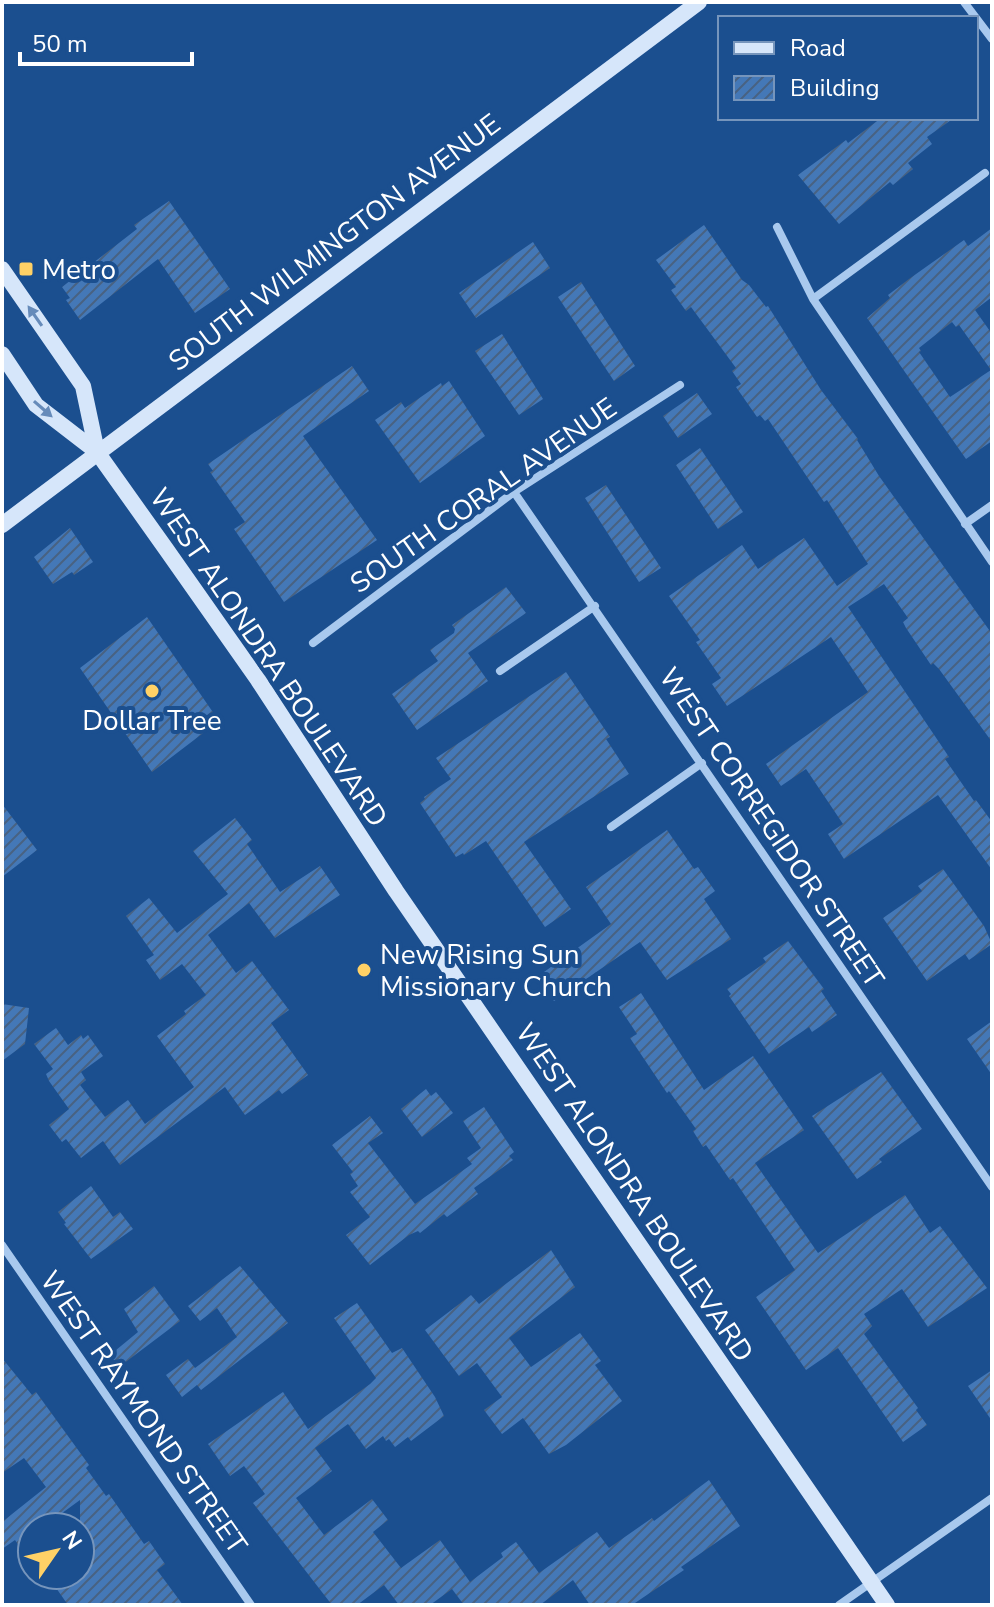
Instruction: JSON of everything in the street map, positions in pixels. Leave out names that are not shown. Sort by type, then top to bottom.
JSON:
[{"type":"main road","name":"SOUTH WILMINGTON AVENUE","points":[[2,525],[699,2]]},
{"type":"main road","name":"WEST ALONDRA BOULEVARD","points":[[2,269],[83,386],[97,452]]},
{"type":"main road","name":"WEST ALONDRA BOULEVARD","points":[[2,354],[36,405],[97,452],[258,680],[396,891],[887,1605]]},
{"type":"street","points":[[978,20],[992,39]]},
{"type":"street","points":[[813,299],[985,173]]},
{"type":"street","points":[[777,227],[813,299],[992,562]]},
{"type":"street","name":"SOUTH CORAL AVENUE","points":[[313,643],[514,492],[680,385]]},
{"type":"street","name":"WEST CORREGIDOR STREET","points":[[514,492],[992,1187]]},
{"type":"street","points":[[965,524],[992,505]]},
{"type":"street","points":[[500,671],[595,606]]},
{"type":"street","points":[[611,827],[702,763]]},
{"type":"street","name":"WEST RAYMOND STREET","points":[[2,1245],[251,1605]]},
{"type":"street","points":[[839,1605],[992,1498]]},
{"type":"building","points":[[878,120],[951,120],[927,137],[932,144],[908,163],[913,169],[893,185],[890,182],[839,224],[798,175],[846,140],[848,143]]},
{"type":"building","points":[[169,201],[230,289],[195,313],[158,259],[80,320],[66,300],[70,298],[62,287],[137,229],[134,225]]},
{"type":"building","points":[[704,225],[742,280],[768,306],[821,390],[858,439],[879,476],[992,634],[992,742],[939,669],[933,663],[931,665],[903,622],[908,618],[884,584],[848,607],[949,757],[945,759],[992,822],[992,870],[938,795],[844,859],[828,834],[843,824],[806,769],[781,786],[766,764],[868,692],[831,637],[727,706],[712,684],[721,678],[696,642],[700,640],[669,596],[742,545],[758,569],[804,538],[837,586],[868,564],[827,500],[824,502],[768,419],[765,421],[760,415],[757,417],[736,387],[741,384],[732,371],[736,368],[691,307],[686,311],[671,290],[676,287],[656,260]]},
{"type":"building","points":[[992,228],[992,297],[975,310],[992,334],[992,441],[966,459],[867,318],[890,298],[888,295],[909,279],[964,240],[968,246]],"holes":[[[952,322],[956,327],[959,325],[991,370],[950,397],[919,348]]]},
{"type":"building","points":[[533,242],[550,268],[476,318],[459,293]]},
{"type":"building","points":[[581,282],[635,366],[614,381],[558,297]]},
{"type":"building","points":[[502,334],[543,399],[519,415],[475,351]]},
{"type":"building","points":[[352,366],[369,391],[303,436],[377,540],[284,602],[234,529],[245,522],[210,472],[213,471],[208,464]]},
{"type":"building","points":[[449,381],[485,436],[420,483],[375,420],[401,402],[405,408],[441,383],[442,386]]},
{"type":"building","points":[[697,393],[712,414],[678,438],[663,416]]},
{"type":"building","points":[[700,448],[743,512],[718,529],[676,465]]},
{"type":"building","points":[[606,485],[661,568],[639,582],[585,498]]},
{"type":"building","points":[[70,528],[93,562],[53,584],[34,557]]},
{"type":"building","points":[[506,587],[526,613],[468,653],[488,681],[417,730],[392,694],[438,661],[430,650],[454,633],[452,625]]},
{"type":"building","points":[[147,617],[219,721],[152,772],[80,668]]},
{"type":"building","points":[[566,672],[610,737],[606,739],[629,774],[524,842],[571,909],[545,927],[486,841],[456,857],[420,803],[451,779],[436,758]]},
{"type":"building","points":[[2,804],[37,850],[2,877]]},
{"type":"building","points":[[235,818],[252,840],[247,844],[280,892],[320,866],[340,895],[275,938],[249,903],[208,935],[236,973],[252,961],[289,1010],[271,1023],[308,1075],[282,1094],[279,1090],[245,1115],[225,1087],[120,1165],[103,1141],[81,1158],[66,1139],[62,1142],[49,1125],[69,1109],[46,1074],[53,1069],[34,1044],[56,1028],[68,1045],[81,1035],[83,1039],[88,1035],[103,1056],[81,1072],[86,1080],[80,1085],[105,1117],[128,1100],[145,1124],[194,1087],[157,1036],[206,995],[182,964],[160,980],[146,960],[154,955],[126,916],[149,898],[177,933],[228,894],[193,851]]},
{"type":"building","points":[[667,830],[694,869],[698,867],[715,891],[704,899],[731,939],[667,980],[640,942],[554,1001],[537,977],[611,924],[586,887]]},
{"type":"building","points":[[943,869],[984,926],[992,944],[969,960],[965,954],[927,981],[883,918],[922,891],[918,886]]},
{"type":"building","points":[[788,941],[824,989],[821,991],[837,1015],[812,1032],[809,1027],[769,1054],[727,989],[766,962],[763,958]]},
{"type":"building","points":[[641,993],[704,1090],[753,1056],[804,1130],[755,1163],[818,1253],[905,1195],[930,1233],[940,1226],[987,1288],[928,1327],[902,1289],[864,1314],[872,1326],[864,1334],[927,1425],[903,1442],[838,1348],[806,1370],[756,1297],[795,1270],[733,1178],[730,1180],[706,1145],[703,1147],[693,1131],[696,1129],[630,1038],[637,1034],[619,1007]]},
{"type":"building","points":[[2,1004],[29,1008],[25,1044],[2,1061]]},
{"type":"building","points":[[992,1021],[992,1075],[967,1039]]},
{"type":"building","points":[[881,1072],[922,1129],[879,1159],[882,1162],[857,1179],[812,1116]]},
{"type":"building","points":[[426,1089],[431,1096],[436,1092],[453,1113],[422,1137],[401,1109]]},
{"type":"building","points":[[484,1107],[514,1152],[509,1156],[513,1160],[474,1188],[478,1194],[447,1217],[444,1214],[420,1233],[409,1235],[370,1265],[346,1235],[370,1217],[350,1192],[358,1186],[350,1174],[353,1172],[332,1145],[370,1116],[383,1133],[368,1143],[415,1204],[472,1164],[467,1158],[481,1148],[463,1121]]},
{"type":"building","points":[[91,1186],[113,1217],[120,1212],[133,1229],[91,1259],[58,1212]]},
{"type":"building","points":[[551,1250],[575,1287],[509,1338],[531,1367],[580,1333],[601,1361],[595,1365],[622,1401],[566,1445],[549,1454],[523,1418],[502,1434],[484,1410],[502,1397],[477,1363],[459,1376],[425,1330],[471,1295],[479,1304]]},
{"type":"building","points":[[240,1266],[288,1323],[201,1390],[197,1385],[182,1397],[166,1375],[188,1359],[195,1368],[237,1337],[217,1308],[200,1321],[188,1306]]},
{"type":"building","points":[[154,1286],[180,1321],[119,1367],[110,1355],[138,1332],[124,1309]]},
{"type":"building","points":[[357,1303],[392,1353],[402,1348],[444,1416],[411,1441],[408,1437],[395,1447],[383,1436],[366,1449],[348,1424],[315,1448],[332,1471],[296,1498],[324,1535],[372,1499],[388,1520],[373,1532],[401,1568],[440,1540],[470,1582],[503,1557],[501,1553],[516,1542],[539,1573],[597,1532],[609,1548],[652,1518],[654,1521],[709,1480],[740,1526],[681,1567],[684,1570],[632,1605],[590,1605],[573,1580],[540,1605],[464,1605],[452,1589],[430,1605],[399,1605],[384,1585],[357,1605],[332,1605],[253,1503],[265,1494],[244,1466],[230,1476],[208,1444],[283,1392],[308,1429],[370,1384],[376,1378],[334,1318]]},
{"type":"building","points":[[2,1358],[32,1395],[36,1392],[89,1465],[86,1468],[106,1496],[109,1494],[144,1544],[149,1541],[165,1564],[157,1570],[183,1605],[68,1605],[58,1591],[96,1591],[96,1511],[80,1511],[80,1500],[65,1511],[16,1511],[16,1541],[2,1549],[2,1522],[46,1487],[24,1458],[2,1473]]},
{"type":"building","points":[[992,1370],[992,1421],[968,1386]]},
{"type":"place","name":"Metro","points":[[26,269]]},
{"type":"place","name":"Dollar Tree","points":[[152,691]]},
{"type":"place","name":"New Rising Sun Missionary Church","points":[[364,970]]}]
